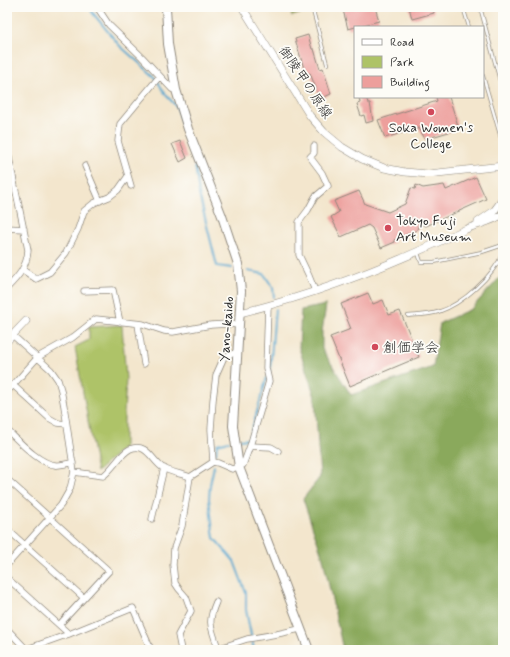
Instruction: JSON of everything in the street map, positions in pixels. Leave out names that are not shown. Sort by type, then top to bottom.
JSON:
[{"type":"main road","name":"Yano-kaido","points":[[166,7],[168,44],[176,90],[188,129],[236,256],[241,285],[233,426],[239,467],[309,650]]},
{"type":"street","points":[[97,7],[109,25],[142,57],[158,79],[172,89],[176,90]]},
{"type":"street","name":"御陵甲の原線","points":[[242,7],[310,116],[342,147],[362,159],[384,168],[404,172],[428,174],[503,166]]},
{"type":"street","points":[[131,186],[118,141],[120,124],[158,79]]},
{"type":"street","points":[[314,146],[314,153],[310,157],[322,173],[328,186],[315,197],[299,222],[299,255],[315,292]]},
{"type":"street","points":[[7,148],[10,175],[27,241],[28,256],[23,270],[8,284]]},
{"type":"street","points":[[85,166],[100,201]]},
{"type":"street","points":[[23,270],[36,279],[50,272],[66,253],[78,229],[84,211],[94,203],[109,197],[118,190],[128,176]]},
{"type":"street","points":[[240,313],[315,292],[418,253],[473,226],[494,211],[503,199]]},
{"type":"street","points":[[473,226],[497,219],[503,214]]},
{"type":"street","points":[[7,228],[24,229]]},
{"type":"street","points":[[84,291],[113,290],[120,322]]},
{"type":"street","points":[[181,650],[178,635],[190,611],[186,597],[179,590],[175,582],[173,565],[174,548],[182,526],[190,477],[213,462],[218,462],[232,470],[243,465],[250,446],[268,377],[266,368],[268,306]]},
{"type":"street","points":[[7,392],[38,358],[72,338],[96,318],[138,324],[173,332],[211,325],[239,325]]},
{"type":"street","points":[[7,341],[10,332],[26,321]]},
{"type":"street","points":[[138,324],[144,364]]},
{"type":"street","points":[[7,565],[50,518],[66,497],[73,481],[74,472],[61,390],[58,380],[51,370],[10,332]]},
{"type":"street","points":[[213,462],[211,429],[216,375],[224,357],[237,352]]},
{"type":"street","points":[[13,385],[49,418],[58,423],[66,424]]},
{"type":"street","points":[[7,430],[47,463],[56,465],[73,462]]},
{"type":"street","points":[[250,446],[271,448],[278,451]]},
{"type":"street","points":[[74,472],[104,476],[129,449],[138,448],[145,450],[164,468],[190,477]]},
{"type":"street","points":[[152,519],[164,468]]},
{"type":"street","points":[[7,479],[109,571],[58,625]]},
{"type":"street","points":[[7,529],[84,598]]},
{"type":"street","points":[[7,578],[69,634]]},
{"type":"street","points":[[216,602],[210,622],[216,649],[247,638],[255,638],[300,629]]},
{"type":"street","points":[[7,629],[25,649],[69,634],[133,608],[151,650]]},
{"type":"lane","points":[[312,7],[327,64]]},
{"type":"lane","points":[[463,7],[469,26]]},
{"type":"lane","points":[[480,7],[503,92]]},
{"type":"lane","points":[[484,79],[503,145]]},
{"type":"lane","points":[[418,253],[421,262],[434,262],[482,252],[503,244]]},
{"type":"lane","points":[[408,316],[424,316],[439,312],[454,304],[478,286],[499,261],[503,253]]},
{"type":"green space","points":[[288,7],[307,7],[309,11],[292,16]]},
{"type":"green space","points":[[503,274],[503,650],[343,650],[323,558],[303,499],[320,477],[315,397],[299,348],[301,310],[326,305],[322,332],[322,349],[351,395],[433,367],[440,323],[471,309]]},
{"type":"green space","points":[[122,325],[126,379],[124,447],[97,472],[75,347],[89,340],[89,327]]},
{"type":"building","points":[[355,7],[375,7],[379,21],[354,26],[354,27],[348,29],[343,10]]},
{"type":"building","points":[[409,7],[433,7],[434,13],[412,19]]},
{"type":"building","points":[[308,35],[320,69],[323,68],[331,94],[320,99],[310,73],[306,75],[295,39]]},
{"type":"building","points":[[359,98],[366,98],[368,103],[370,103],[373,121],[366,123],[364,115],[361,116],[357,104],[360,103]]},
{"type":"building","points":[[436,98],[449,98],[459,129],[425,139],[419,128],[385,138],[378,120],[437,101]]},
{"type":"building","points":[[180,141],[187,158],[180,162],[172,144]]},
{"type":"building","points":[[476,177],[486,199],[426,226],[419,223],[417,230],[394,240],[395,242],[381,248],[372,228],[368,225],[341,237],[331,217],[339,212],[334,201],[359,191],[365,204],[388,212],[405,204],[411,188],[415,189],[416,185],[423,188],[444,185],[446,190]]},
{"type":"building","name":"創価学会","points":[[368,293],[373,304],[383,300],[389,315],[400,311],[419,357],[350,386],[330,337],[351,329],[341,304]]},
{"type":"waterway","points":[[90,7],[92,12],[119,45],[155,77],[166,95],[177,107],[183,129],[194,158],[199,194],[217,266],[232,268]]},
{"type":"waterway","points":[[248,271],[264,274],[273,288],[274,297]]},
{"type":"waterway","points":[[269,373],[275,309]]},
{"type":"waterway","points":[[239,440],[249,439],[267,377]]},
{"type":"waterway","points":[[216,454],[217,444],[229,441]]},
{"type":"waterway","points":[[214,466],[209,499],[214,538],[234,561],[246,593],[246,610],[254,650]]},
{"type":"place","name":"Soka Women's College","points":[[431,112]]},
{"type":"place","name":"Tokyo Fuji Art Museum","points":[[388,228]]},
{"type":"place","name":"創価学会","points":[[375,347]]}]
